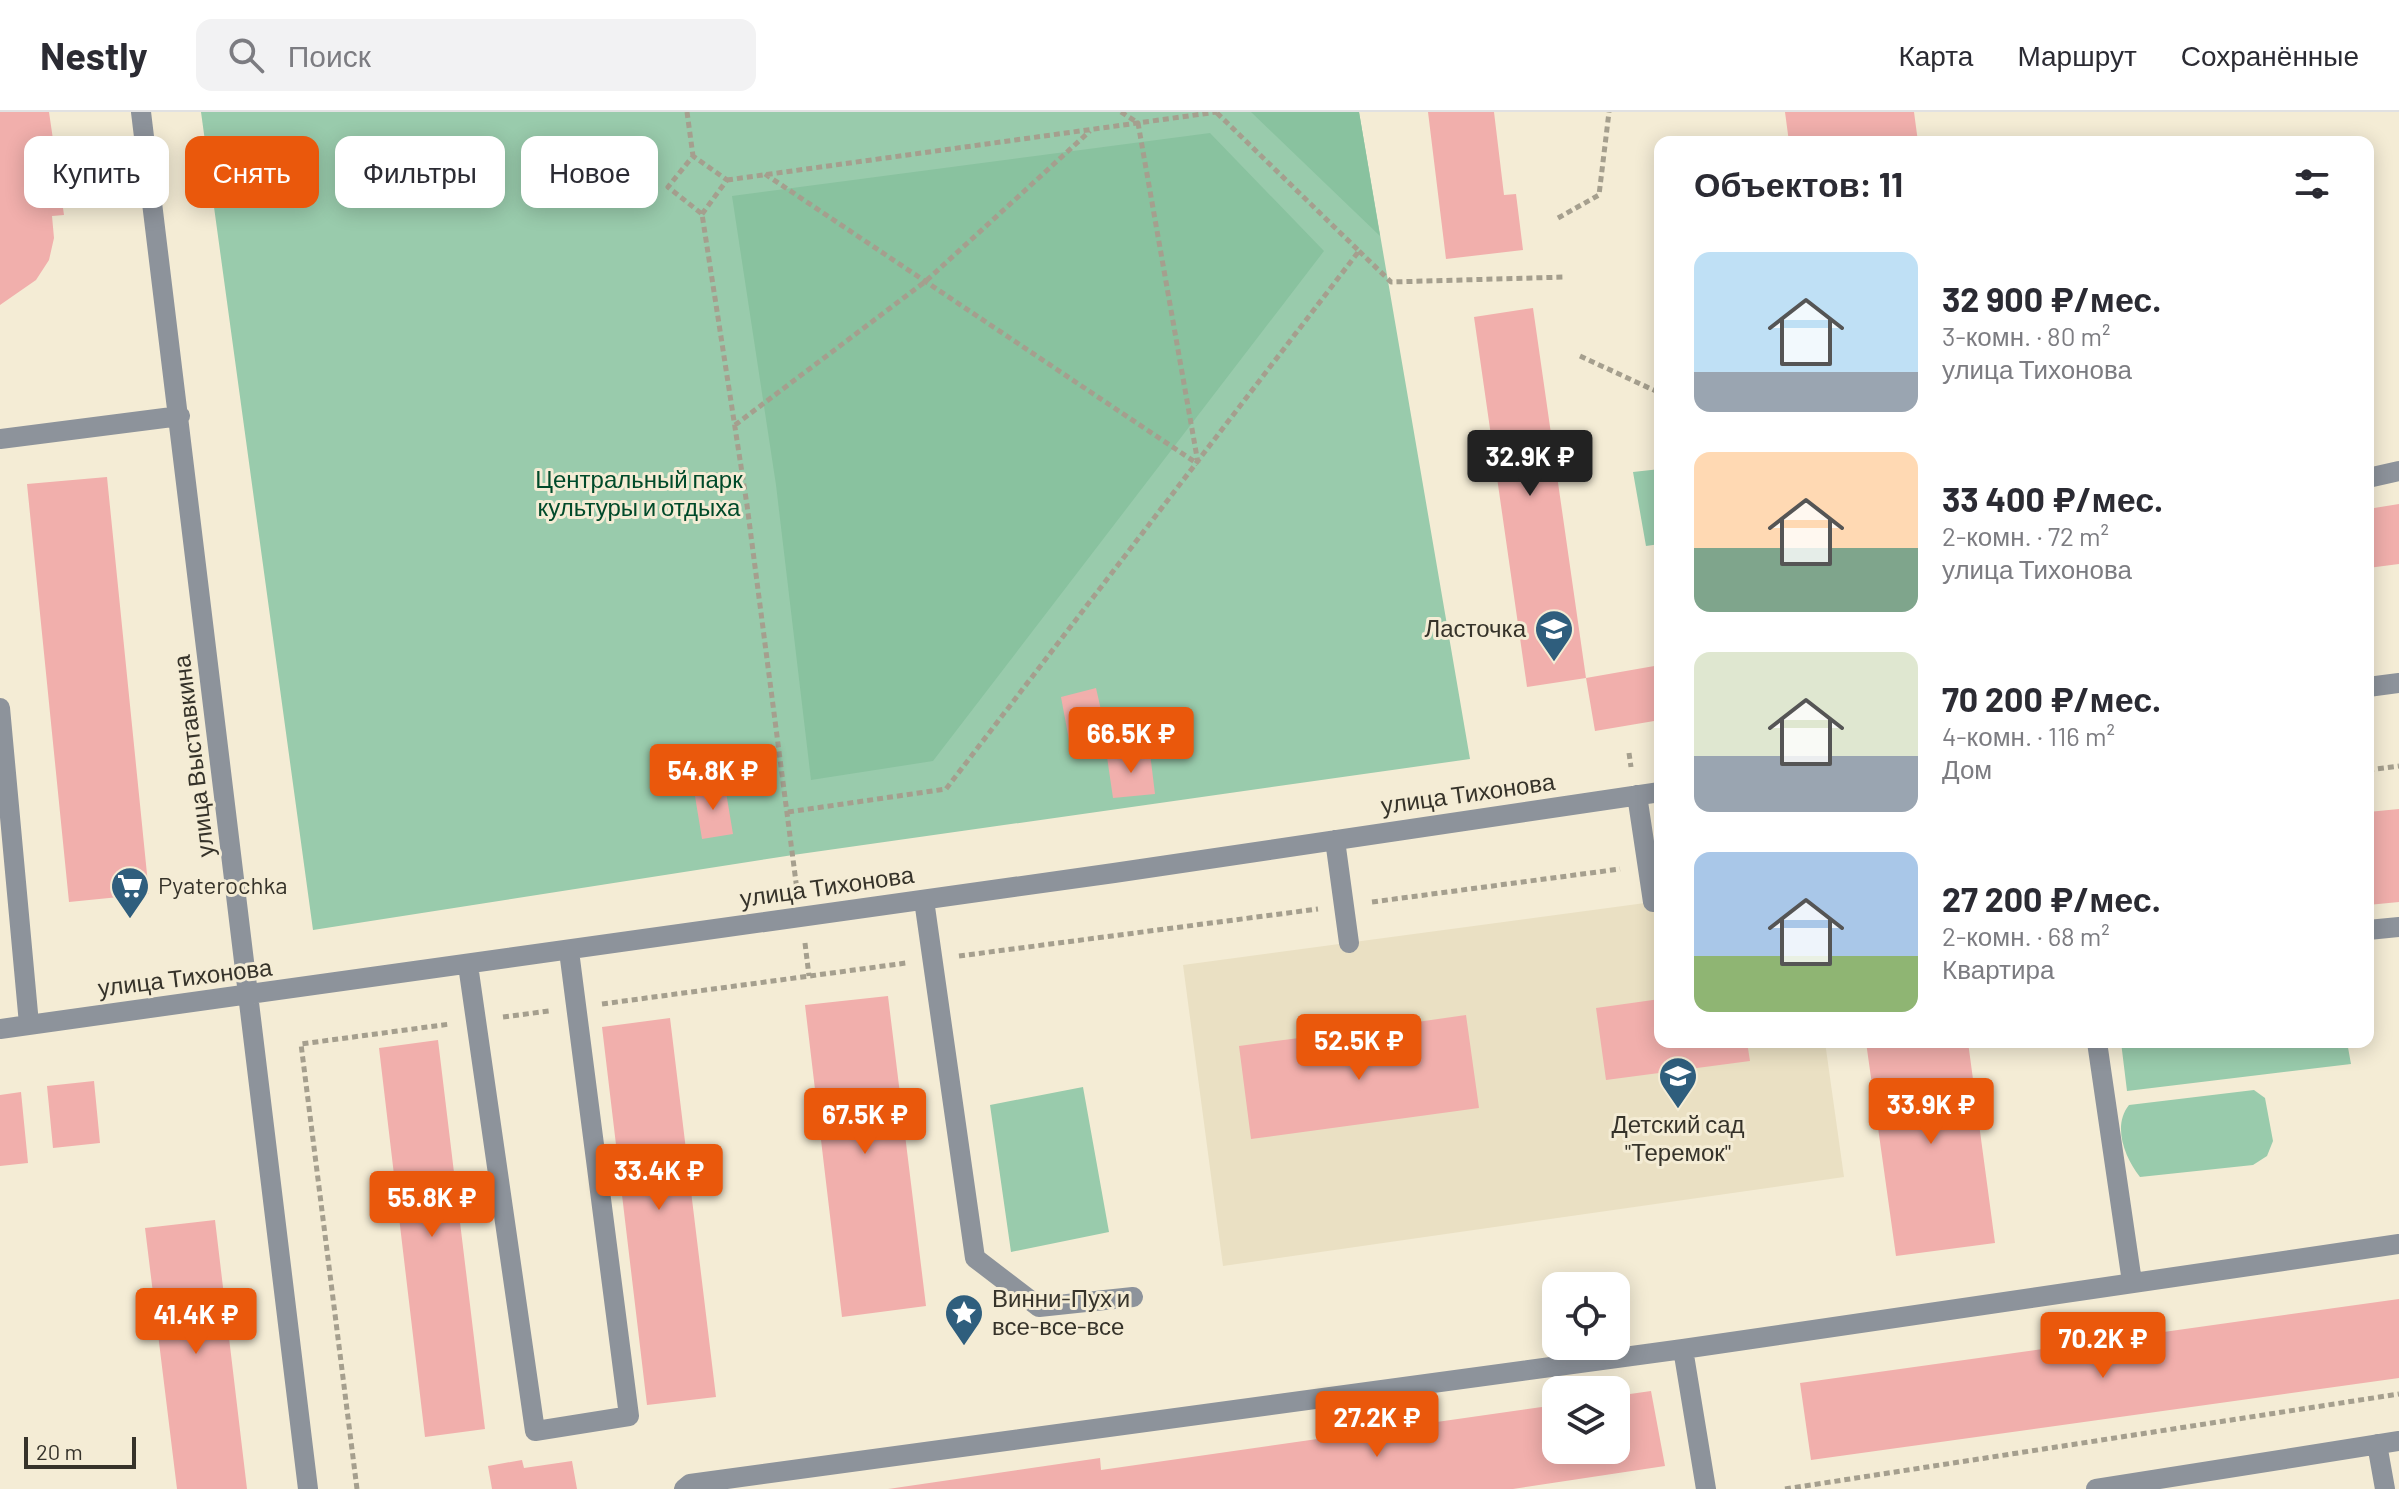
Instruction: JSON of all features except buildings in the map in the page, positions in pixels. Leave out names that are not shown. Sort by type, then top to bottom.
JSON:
[{"type":"street","name":"улица Выставкина","points":[[141,112],[308,1489]]},
{"type":"street","points":[[0,439],[180,416]]},
{"type":"street","points":[[2374,477],[2399,471]]},
{"type":"street","points":[[2374,686],[2399,683]]},
{"type":"street","points":[[0,708],[29,1024]]},
{"type":"street","name":"улица Тихонова","points":[[0,1029],[569,951],[1654,793]]},
{"type":"street","points":[[1637,795],[1653,902]]},
{"type":"street","points":[[1335,840],[1349,943]]},
{"type":"street","points":[[924,900],[930,960],[975,1258],[1039,1307],[1133,1297]]},
{"type":"street","points":[[2374,929],[2399,927]]},
{"type":"street","points":[[468,965],[535,1431],[629,1416],[569,951]]},
{"type":"street","points":[[2098,1048],[2132,1282]]},
{"type":"street","points":[[684,1489],[706,1482],[1683,1349],[2399,1244]]},
{"type":"street","points":[[1683,1349],[1706,1489]]},
{"type":"street","points":[[2096,1489],[2399,1441]]},
{"type":"street","points":[[2377,1444],[2385,1489]]},
{"type":"path","points":[[687,112],[693,156],[668,187],[702,214],[735,425],[793,855]]},
{"type":"path","points":[[1121,112],[1138,123],[1198,464]]},
{"type":"path","points":[[693,156],[727,180],[1217,112],[1391,282],[1566,277]]},
{"type":"path","points":[[1558,218],[1599,195],[1609,112]]},
{"type":"path","points":[[735,425],[926,281],[1091,130]]},
{"type":"path","points":[[765,174],[1198,464]]},
{"type":"path","points":[[702,214],[727,180]]},
{"type":"path","points":[[788,812],[946,789],[1359,251]]},
{"type":"path","points":[[1580,356],[1654,390]]},
{"type":"path","points":[[2374,769],[2399,766]]},
{"type":"path","points":[[357,1489],[301,1044],[1647,866]]},
{"type":"path","points":[[1785,1489],[2399,1394]]},
{"type":"shaded area","points":[[1654,902],[1654,1048],[1826,1048],[1844,1177],[1223,1266],[1183,965]]},
{"type":"green space","name":"Центральный парк культуры и отдыха","points":[[201,112],[1359,112],[1470,759],[793,855],[313,930],[214,208],[319,208],[319,136],[204,136]]},
{"type":"green space","points":[[1251,112],[1359,112],[1380,236]]},
{"type":"green space","points":[[1210,133],[1324,251],[933,761],[811,780],[776,485],[732,196]]},
{"type":"green space","points":[[1654,470],[1654,545],[1646,546],[1633,472]]},
{"type":"green space","points":[[2122,1048],[2348,1048],[2351,1064],[2127,1091]]},
{"type":"green space","points":[[1083,1087],[1109,1232],[1011,1252],[990,1105]]},
{"type":"green space","points":[[2254,1090],[2265,1098],[2273,1141],[2267,1156],[2253,1165],[2140,1177],[2122,1142],[2121,1122],[2129,1105]]},
{"type":"place","name":"Ласточка","points":[[1554,663]]},
{"type":"place","name":"Pyaterochka","points":[[130,920]]},
{"type":"place","name":"Детский сад \"Теремок\"","points":[[1678,1110]]},
{"type":"place","name":"Винни-Пух и все-все-все","points":[[964,1347]]}]
